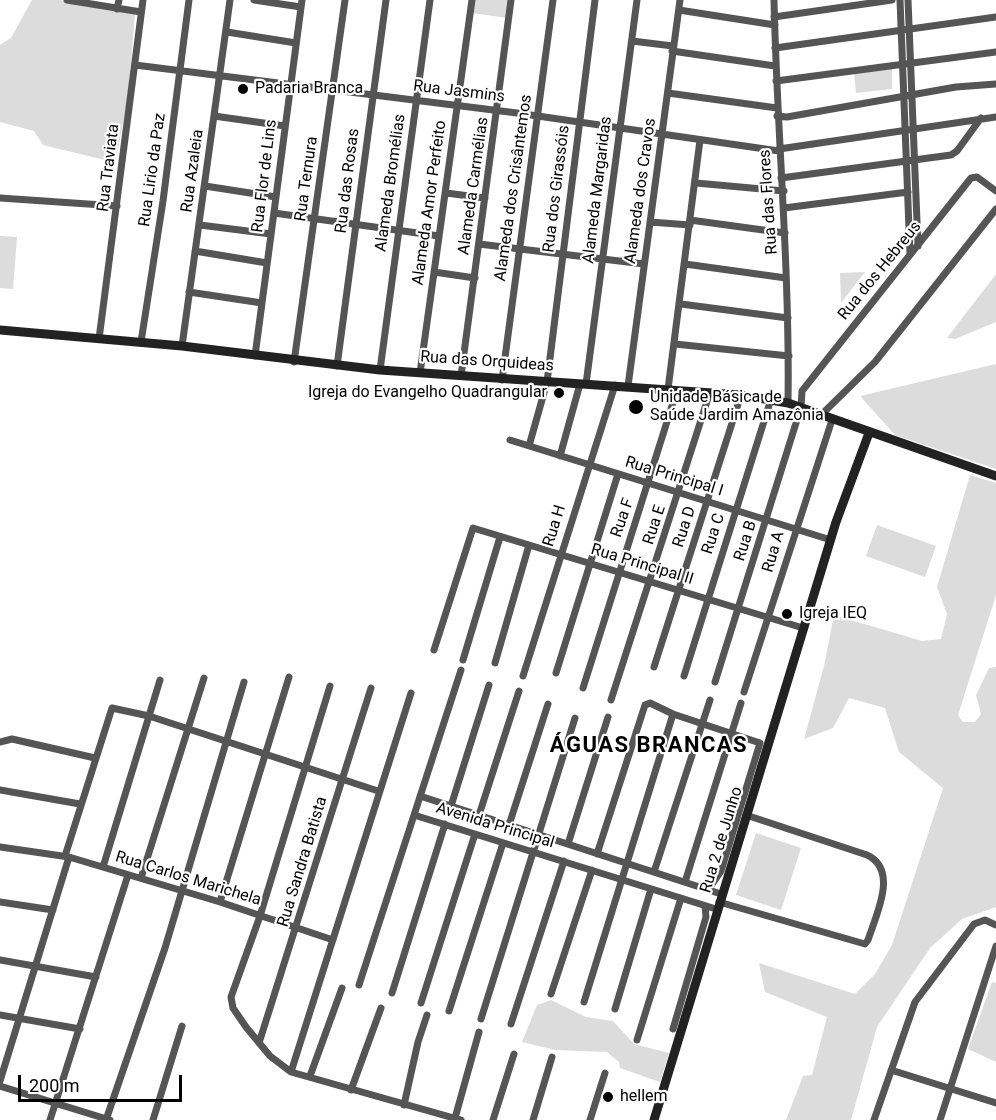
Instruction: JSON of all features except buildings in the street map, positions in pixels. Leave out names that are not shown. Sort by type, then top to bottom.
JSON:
[{"type":"street","points":[[67,0],[141,12]]},
{"type":"street","points":[[117,9],[119,0]]},
{"type":"street","name":"Rua Traviata","points":[[99,339],[143,0]]},
{"type":"street","name":"Rua Lirio da Paz","points":[[141,342],[189,0]]},
{"type":"street","name":"Rua Azaleia","points":[[182,346],[230,0]]},
{"type":"street","points":[[254,0],[301,3]]},
{"type":"street","name":"Rua Ternura","points":[[294,362],[345,0]]},
{"type":"street","name":"Rua das Rosas","points":[[337,366],[386,0]]},
{"type":"street","name":"Alameda Bromélias","points":[[380,370],[397,230],[430,0]]},
{"type":"street","name":"Alameda Amor Perfeito","points":[[420,373],[472,0]]},
{"type":"street","name":"Alameda Carmélias","points":[[460,376],[498,111],[511,0]]},
{"type":"street","name":"Alameda dos Crisântemos","points":[[502,380],[553,0]]},
{"type":"street","name":"Rua dos Girassóis","points":[[529,446],[547,382],[595,0]]},
{"type":"street","name":"Alameda Margaridas","points":[[560,456],[583,384],[637,0]]},
{"type":"street","name":"Alameda dos Cravos","points":[[628,386],[680,0]]},
{"type":"street","name":"Rua das Flores","points":[[774,0],[777,112],[781,178],[784,191],[789,403]]},
{"type":"street","points":[[774,17],[892,0]]},
{"type":"street","points":[[900,0],[905,28]]},
{"type":"street","points":[[908,0],[905,28],[906,64],[910,161],[918,246]]},
{"type":"street","name":"Rua Flor de Lins","points":[[255,356],[301,3]]},
{"type":"street","points":[[679,10],[775,25]]},
{"type":"street","points":[[775,48],[996,17]]},
{"type":"street","points":[[226,32],[296,43]]},
{"type":"street","points":[[632,41],[775,66]]},
{"type":"street","points":[[776,81],[996,52]]},
{"type":"street","name":"Rua Jasmins","points":[[135,65],[458,105],[779,150],[996,117]]},
{"type":"street","points":[[668,93],[777,112],[787,117],[956,87],[996,84]]},
{"type":"street","points":[[214,116],[285,126]]},
{"type":"street","points":[[781,178],[951,155],[957,151],[981,118]]},
{"type":"street","name":"Rua F","points":[[583,688],[649,484],[672,389],[675,344],[700,140]]},
{"type":"street","points":[[910,161],[908,192],[910,254]]},
{"type":"street","name":"Rua dos Hebreus","points":[[801,407],[802,391],[971,178],[977,177],[996,191]]},
{"type":"street","points":[[696,183],[784,191]]},
{"type":"street","points":[[205,186],[276,197]]},
{"type":"street","points":[[446,192],[485,198]]},
{"type":"street","points":[[784,208],[908,192]]},
{"type":"street","points":[[0,198],[117,206]]},
{"type":"street","points":[[821,415],[875,362],[994,212]]},
{"type":"street","points":[[274,213],[439,236]]},
{"type":"street","points":[[650,222],[690,223],[785,233]]},
{"type":"street","points":[[200,225],[271,234]]},
{"type":"street","points":[[479,244],[644,264]]},
{"type":"street","points":[[195,251],[267,263]]},
{"type":"street","points":[[685,264],[786,278]]},
{"type":"street","points":[[434,272],[475,278]]},
{"type":"street","points":[[189,291],[262,303]]},
{"type":"street","points":[[681,304],[788,318]]},
{"type":"street","name":"Rua das Orquideas","points":[[0,330],[182,346],[294,362],[380,370],[502,380],[672,389],[771,399],[801,407],[832,420],[996,476]]},
{"type":"street","points":[[675,344],[789,356]]},
{"type":"street","name":"Rua H","points":[[523,676],[615,385]]},
{"type":"street","name":"Rua E","points":[[611,700],[651,582],[710,392]]},
{"type":"street","name":"Rua D","points":[[654,667],[741,395]]},
{"type":"street","name":"Rua C","points":[[684,676],[771,399]]},
{"type":"street","name":"Rua B","points":[[715,682],[801,407]]},
{"type":"street","name":"Rua A","points":[[744,693],[832,420]]},
{"type":"street","name":"Rua 2 de Junho","points":[[654,1120],[803,628],[869,433]]},
{"type":"street","name":"Rua Principal I","points":[[510,440],[831,540]]},
{"type":"street","points":[[556,672],[618,474]]},
{"type":"street","name":"Rua Principal II","points":[[434,650],[473,528],[803,628]]},
{"type":"street","points":[[464,660],[501,537]]},
{"type":"street","points":[[495,663],[529,545]]},
{"type":"street","points":[[420,796],[461,670]]},
{"type":"street","points":[[220,902],[289,677]]},
{"type":"street","points":[[141,878],[204,678]]},
{"type":"street","points":[[103,867],[160,680]]},
{"type":"street","points":[[0,1086],[109,1119],[148,994],[165,948],[244,682]]},
{"type":"street","points":[[451,806],[489,685]]},
{"type":"street","points":[[330,686],[260,916],[233,988],[233,1008],[270,1056],[291,1072],[437,1117],[458,1119],[479,1032]]},
{"type":"street","name":"Rua Sandra Batista","points":[[259,1043],[298,928],[371,688]]},
{"type":"street","points":[[479,815],[519,691]]},
{"type":"street","points":[[291,1072],[411,693]]},
{"type":"street","points":[[654,872],[710,700]]},
{"type":"street","points":[[597,854],[645,705],[650,703],[673,714],[760,743],[721,871],[706,889],[703,905],[706,917],[672,1029]]},
{"type":"street","points":[[685,882],[741,703]]},
{"type":"street","points":[[509,825],[548,704]]},
{"type":"street","points":[[0,1081],[37,966],[80,804],[112,708],[149,717],[378,792]]},
{"type":"street","points":[[584,1002],[673,714]]},
{"type":"street","points":[[568,844],[608,717]]},
{"type":"street","points":[[481,1019],[531,851],[575,718]]},
{"type":"street","points":[[0,742],[12,739],[95,758]]},
{"type":"street","points":[[0,790],[80,804]]},
{"type":"street","name":"Avenida Principal","points":[[420,796],[706,889],[719,902],[703,905],[414,815],[420,796]]},
{"type":"street","points":[[359,985],[414,815]]},
{"type":"street","points":[[719,902],[832,937],[867,943],[883,890],[883,876],[878,861],[867,855],[746,815]]},
{"type":"street","points":[[392,993],[445,824]]},
{"type":"street","points":[[421,1003],[475,834]]},
{"type":"street","points":[[449,1011],[503,843]]},
{"type":"street","name":"Rua Carlos Marichela","points":[[0,847],[67,857],[103,867],[220,902],[333,940]]},
{"type":"street","points":[[511,1024],[564,861]]},
{"type":"street","points":[[551,994],[592,870]]},
{"type":"street","points":[[50,1120],[128,874]]},
{"type":"street","points":[[615,1009],[651,889]]},
{"type":"street","points":[[637,1040],[681,898]]},
{"type":"street","points":[[0,902],[53,910]]},
{"type":"street","points":[[874,1120],[915,1002],[971,927],[985,920],[996,925]]},
{"type":"street","points":[[940,1120],[996,946]]},
{"type":"street","points":[[0,960],[96,976]]},
{"type":"street","points":[[310,1076],[342,988]]},
{"type":"street","points":[[351,1090],[381,1008]]},
{"type":"street","points":[[0,1015],[80,1029]]},
{"type":"street","points":[[404,1105],[418,1042],[427,1015]]},
{"type":"street","points":[[153,1120],[182,1026]]},
{"type":"street","points":[[493,1120],[514,1054]]},
{"type":"street","points":[[533,1120],[552,1057]]},
{"type":"street","points":[[891,1070],[996,1103]]},
{"type":"street","points":[[590,1120],[605,1072]]},
{"type":"shaded area","points":[[32,0],[59,0],[135,14],[128,96],[117,155],[105,160],[43,145],[34,131],[0,122],[0,45],[11,38]]},
{"type":"shaded area","points":[[474,0],[509,0],[507,18],[472,13]]},
{"type":"shaded area","points":[[892,68],[892,89],[856,93],[854,72]]},
{"type":"shaded area","points":[[0,236],[17,237],[13,289],[0,288]]},
{"type":"shaded area","points":[[865,272],[841,303],[840,273]]},
{"type":"shaded area","points":[[996,274],[996,322],[955,339],[947,338]]},
{"type":"shaded area","points":[[996,364],[996,469],[895,435],[860,396]]},
{"type":"shaded area","points":[[970,475],[996,483],[996,595],[958,715],[963,722],[975,722],[981,714],[976,695],[989,668],[996,667],[996,907],[962,919],[930,948],[877,1027],[851,1120],[786,1120],[803,1076],[812,1075],[827,1017],[765,992],[759,963],[855,994],[875,974],[892,945],[943,788],[899,752],[885,708],[849,698],[833,728],[804,739],[824,666],[834,615],[922,641],[941,639],[947,614],[937,587]]},
{"type":"shaded area","points":[[877,525],[936,546],[925,577],[866,556]]},
{"type":"shaded area","points":[[756,833],[801,848],[781,910],[736,895]]},
{"type":"shaded area","points":[[992,982],[996,983],[996,1062],[968,1049]]},
{"type":"shaded area","points":[[551,1000],[586,1017],[613,1021],[634,1044],[669,1053],[660,1082],[620,1068],[619,1062],[607,1052],[555,1050],[522,1042],[537,1005]]},
{"type":"place","name":"Padaria Branca","points":[[243,89]]},
{"type":"place","name":"Igreja do Evangelho Quadrangular","points":[[559,393]]},
{"type":"place","name":"Unidade Básica de Saúde Jardim Amazônia","points":[[636,407]]},
{"type":"place","name":"Igreja IEQ","points":[[787,614]]},
{"type":"place","name":"hellem","points":[[608,1097]]},
{"type":"district","name":"ÁGUAS BRANCAS","points":[[649,746]]}]
